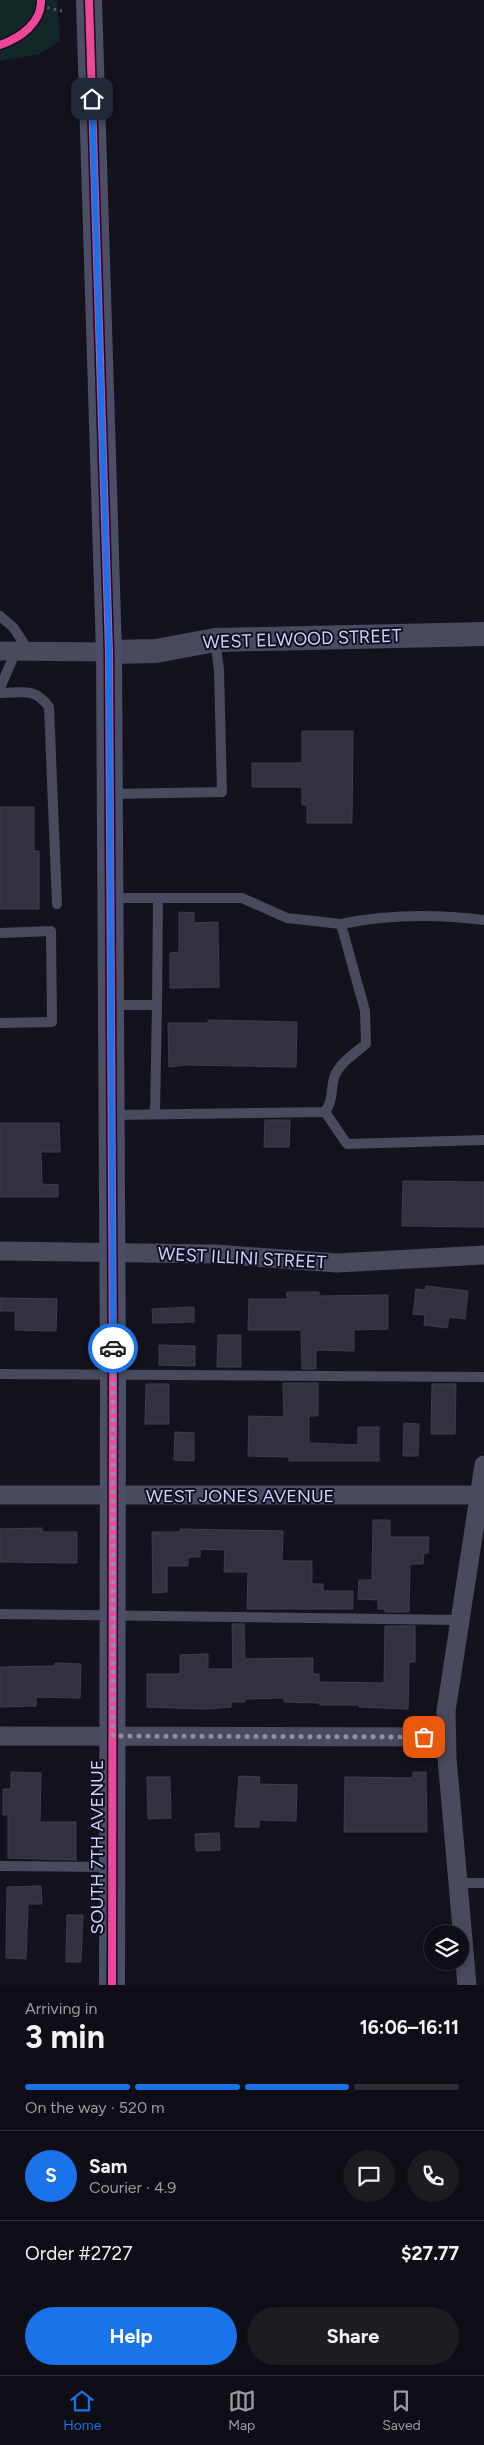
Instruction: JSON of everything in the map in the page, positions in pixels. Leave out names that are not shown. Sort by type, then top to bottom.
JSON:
[{"type":"main road","name":"SOUTH 7TH AVENUE","points":[[89,0],[109,652],[114,1374],[112,1985]]},
{"type":"street","name":"WEST ELWOOD STREET","points":[[15,651],[156,651],[215,640],[484,634]]},
{"type":"street","name":"WEST ILLINI STREET","points":[[0,1251],[113,1251],[151,1254],[215,1254],[337,1263],[484,1254]]},
{"type":"street","points":[[467,1985],[446,1711],[484,1465]]},
{"type":"street","name":"WEST JONES AVENUE","points":[[0,1496],[480,1495]]},
{"type":"street","points":[[0,1736],[447,1737]]},
{"type":"lane","points":[[0,616],[13,627],[15,651],[0,688]]},
{"type":"lane","points":[[110,794],[222,792],[218,670],[215,640]]},
{"type":"lane","points":[[0,693],[33,693],[41,696],[49,707],[57,904]]},
{"type":"lane","points":[[111,898],[242,898],[287,918],[341,924],[376,917],[447,915],[484,920]]},
{"type":"lane","points":[[154,1114],[158,898]]},
{"type":"lane","points":[[325,1112],[332,1102],[334,1077],[347,1059],[366,1044],[365,1011],[341,924]]},
{"type":"lane","points":[[0,933],[51,931],[52,1022],[0,1023]]},
{"type":"lane","points":[[112,1005],[156,1005]]},
{"type":"lane","points":[[113,1115],[325,1112]]},
{"type":"lane","points":[[325,1112],[347,1144],[484,1140]]},
{"type":"lane","points":[[0,1374],[484,1377]]},
{"type":"lane","points":[[0,1614],[459,1620]]},
{"type":"lane","points":[[0,1866],[112,1867]]},
{"type":"lane","points":[[458,1883],[484,1883]]},
{"type":"path","points":[[40,6],[62,10]]},
{"type":"green space","points":[[0,0],[57,0],[60,41],[39,54],[0,61]]},
{"type":"building","points":[[302,731],[353,731],[352,823],[307,823],[307,805],[302,805],[302,787],[252,787],[252,763],[302,763]]},
{"type":"building","points":[[0,807],[34,807],[34,851],[39,851],[39,909],[0,909]]},
{"type":"building","points":[[179,912],[194,913],[194,923],[218,922],[219,987],[170,988],[170,953],[179,952]]},
{"type":"building","points":[[208,1020],[297,1022],[296,1067],[186,1065],[169,1067],[168,1023],[208,1023]]},
{"type":"building","points":[[265,1120],[290,1120],[289,1147],[264,1147]]},
{"type":"building","points":[[0,1123],[59,1123],[60,1152],[41,1152],[42,1184],[58,1185],[58,1197],[0,1197]]},
{"type":"building","points":[[403,1181],[484,1182],[484,1227],[402,1226]]},
{"type":"building","points":[[426,1286],[468,1291],[465,1319],[449,1317],[447,1328],[424,1325],[425,1315],[413,1314],[416,1289],[426,1290]]},
{"type":"building","points":[[287,1292],[319,1292],[319,1296],[388,1295],[388,1329],[354,1330],[354,1351],[316,1350],[316,1369],[302,1369],[301,1330],[248,1330],[249,1299],[287,1299]]},
{"type":"building","points":[[0,1298],[57,1299],[56,1331],[15,1330],[15,1311],[0,1311]]},
{"type":"building","points":[[194,1307],[194,1322],[153,1323],[152,1309]]},
{"type":"building","points":[[218,1335],[241,1335],[241,1367],[217,1367]]},
{"type":"building","points":[[159,1345],[195,1346],[195,1366],[159,1365]]},
{"type":"building","points":[[283,1383],[318,1383],[318,1416],[309,1416],[309,1443],[358,1445],[358,1427],[379,1427],[379,1461],[289,1461],[289,1457],[248,1456],[249,1416],[284,1417]]},
{"type":"building","points":[[146,1384],[169,1384],[169,1424],[145,1424]]},
{"type":"building","points":[[432,1384],[456,1384],[455,1434],[431,1434]]},
{"type":"building","points":[[404,1423],[419,1424],[418,1456],[403,1456]]},
{"type":"building","points":[[175,1432],[194,1433],[194,1461],[174,1460]]},
{"type":"building","points":[[373,1520],[390,1520],[390,1537],[429,1537],[428,1553],[424,1553],[423,1564],[410,1564],[409,1612],[385,1612],[385,1609],[378,1609],[378,1600],[358,1599],[359,1580],[372,1580]]},
{"type":"building","points":[[42,1528],[42,1532],[77,1532],[77,1563],[0,1562],[0,1529]]},
{"type":"building","points":[[180,1529],[283,1531],[282,1561],[312,1561],[312,1584],[323,1584],[323,1591],[353,1591],[353,1609],[247,1609],[248,1572],[224,1572],[225,1550],[200,1549],[200,1557],[188,1557],[188,1566],[167,1566],[167,1592],[153,1593],[152,1532],[180,1532]]},
{"type":"building","points":[[232,1624],[244,1624],[245,1659],[313,1658],[313,1674],[319,1674],[319,1682],[384,1683],[385,1626],[415,1626],[415,1662],[409,1662],[408,1709],[284,1702],[284,1698],[245,1699],[245,1702],[231,1702],[231,1707],[208,1709],[147,1707],[147,1674],[180,1674],[180,1655],[208,1654],[208,1669],[233,1669]]},
{"type":"building","points":[[55,1663],[81,1664],[80,1698],[36,1697],[36,1706],[0,1707],[0,1667],[55,1666]]},
{"type":"building","points":[[11,1772],[41,1773],[40,1822],[76,1822],[76,1860],[8,1858],[8,1815],[3,1815],[3,1789],[11,1789]]},
{"type":"building","points":[[413,1772],[426,1772],[427,1832],[344,1832],[345,1777],[413,1778]]},
{"type":"building","points":[[239,1776],[260,1777],[259,1784],[297,1785],[296,1821],[259,1820],[259,1827],[235,1827]]},
{"type":"building","points":[[147,1777],[170,1777],[171,1818],[148,1819]]},
{"type":"building","points":[[219,1833],[220,1850],[196,1851],[195,1834]]},
{"type":"building","points":[[41,1886],[42,1904],[28,1904],[26,1959],[6,1958],[7,1887]]},
{"type":"building","points":[[67,1915],[83,1915],[81,1962],[66,1962]]},
{"type":"cycle path","points":[[0,45],[22,34],[34,22],[38,16],[41,0]]},
{"type":"cycle path","points":[[89,0],[109,652],[113,1374],[112,1985]]},
{"type":"way so far","points":[[113,1348],[113,1736],[424,1737]]},
{"type":"route","points":[[92,99],[109,652],[113,1348]]}]
